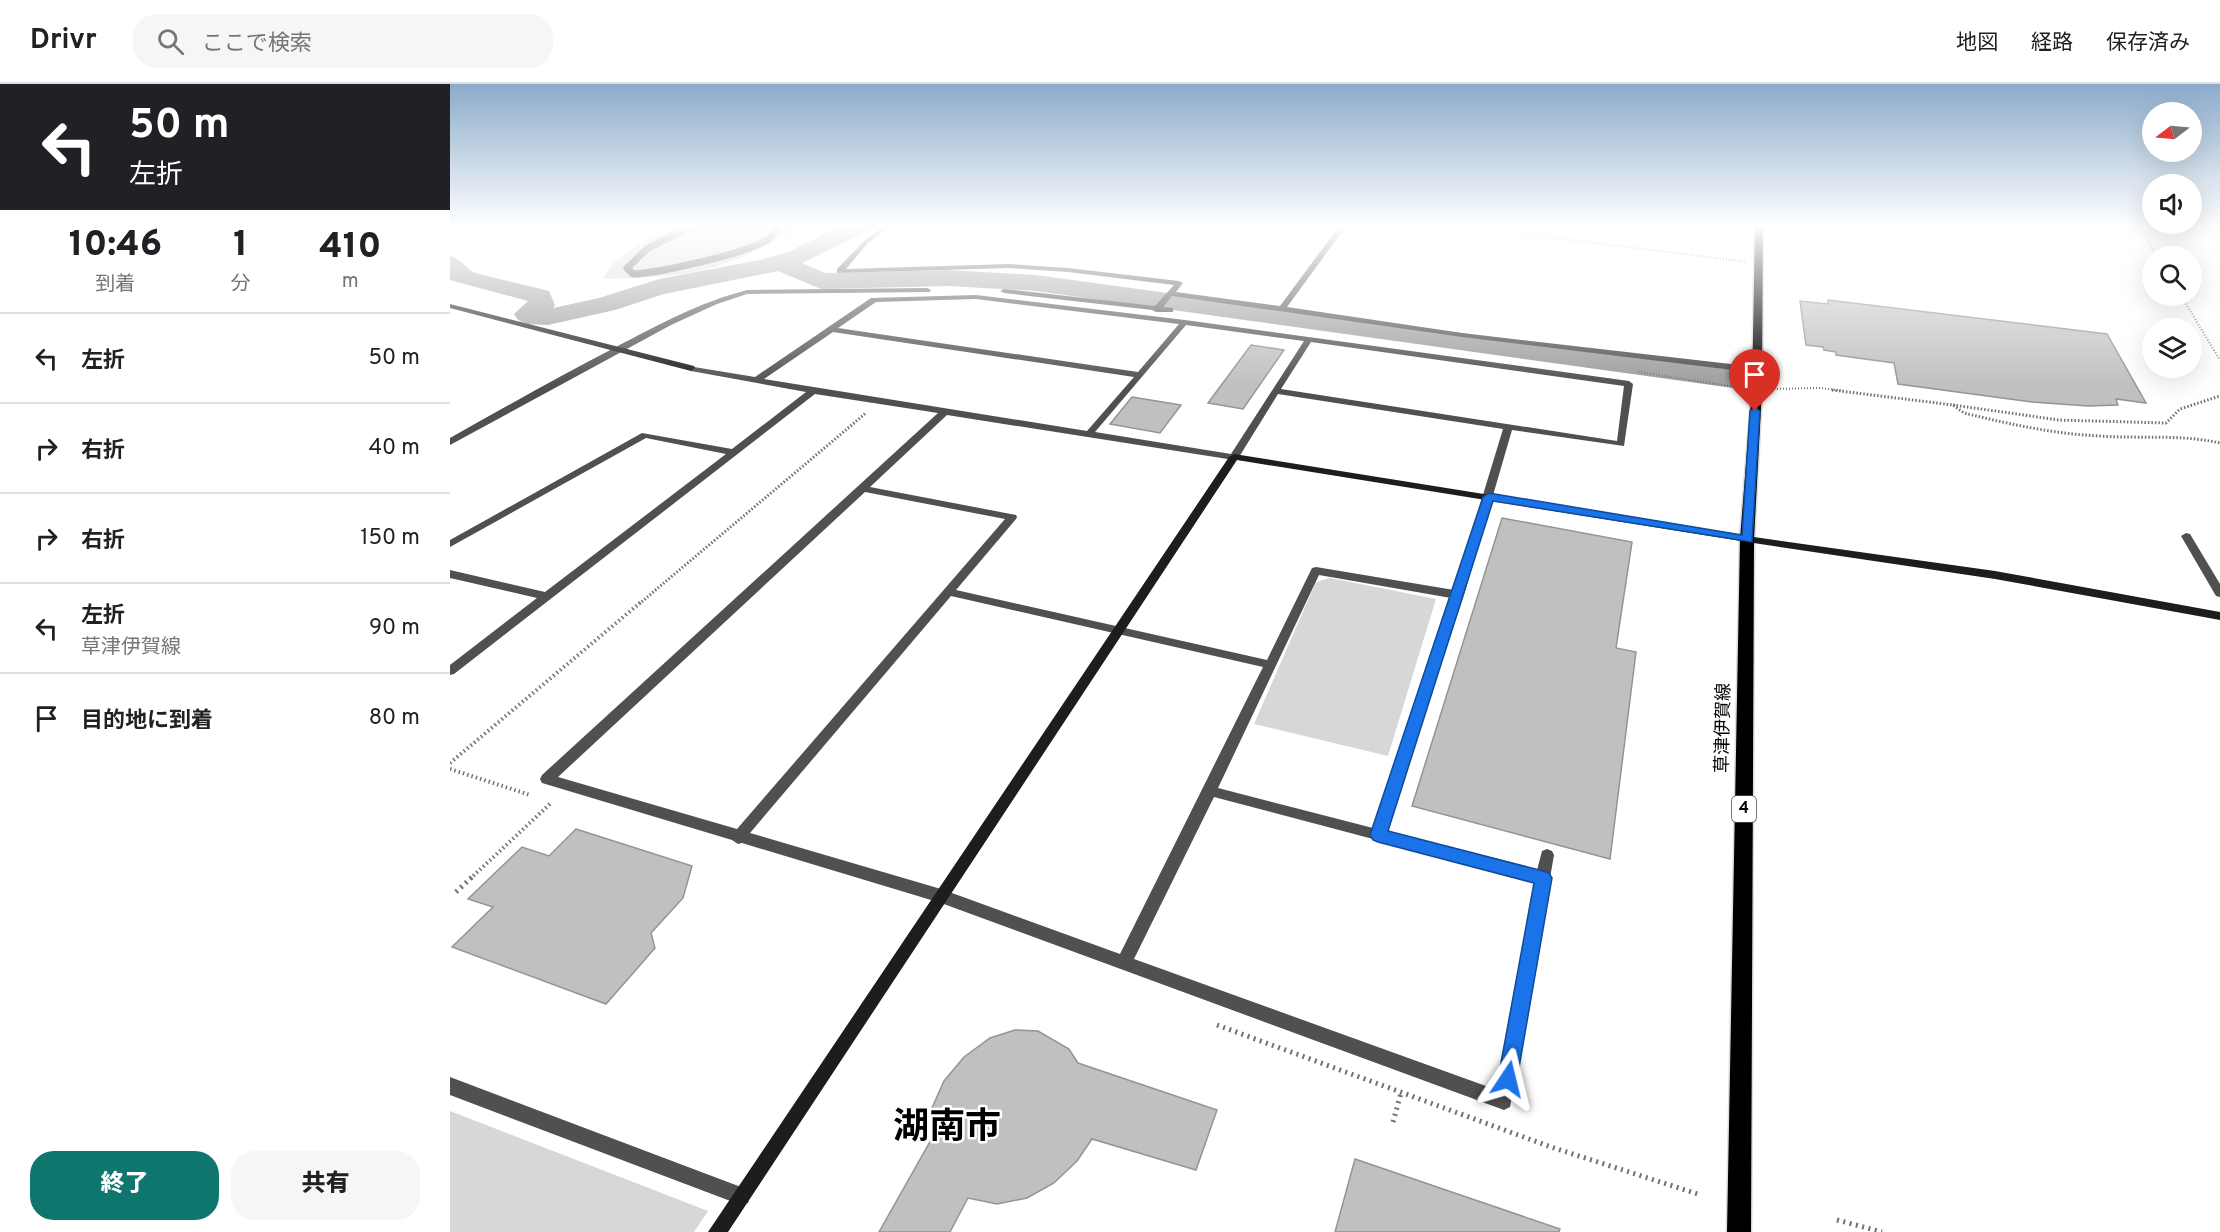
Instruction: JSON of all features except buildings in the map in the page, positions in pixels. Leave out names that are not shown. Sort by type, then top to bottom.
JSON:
[{"type":"main road","name":"草津伊賀線","points":[[1739,1232],[1747,539],[1757,380],[1758,279]]},
{"type":"street","points":[[1141,279],[1179,283],[1157,308]]},
{"type":"street","points":[[1281,310],[1304,279]]},
{"type":"street","points":[[450,442],[689,311],[718,299],[747,292],[965,289],[1050,295],[1170,310]]},
{"type":"street","points":[[1169,295],[1658,360],[1757,380]]},
{"type":"street","points":[[757,380],[874,300],[955,297],[1010,300],[1185,322],[1629,384],[1621,444],[1276,392]]},
{"type":"street","points":[[450,306],[691,368],[813,391],[1090,433],[1747,539],[1995,575],[2220,616]]},
{"type":"street","points":[[1090,433],[1185,322]]},
{"type":"street","points":[[829,329],[1140,375]]},
{"type":"street","points":[[717,1232],[1234,457],[1309,339]]},
{"type":"street","points":[[450,672],[813,391]]},
{"type":"street","points":[[946,411],[546,780],[941,896],[1504,1101],[1547,855]]},
{"type":"street","points":[[1378,835],[1458,596],[1508,427]]},
{"type":"street","points":[[450,543],[645,435],[732,452]]},
{"type":"street","points":[[738,838],[1012,517],[862,488]]},
{"type":"street","points":[[2186,536],[2220,593]]},
{"type":"street","points":[[1124,963],[1210,792],[1316,571],[1458,596]]},
{"type":"street","points":[[450,574],[547,596]]},
{"type":"street","points":[[948,592],[1117,632],[1272,665]]},
{"type":"street","points":[[1210,792],[1543,878]]},
{"type":"street","points":[[450,1086],[741,1196]]},
{"type":"path","points":[[2187,306],[2220,360]]},
{"type":"path","points":[[1757,380],[1953,405],[2015,416],[2117,425],[2166,423],[2180,409],[2220,396]]},
{"type":"path","points":[[450,764],[881,401]]},
{"type":"path","points":[[1953,405],[1973,415],[2050,430],[2117,438],[2193,436],[2220,443]]},
{"type":"path","points":[[450,769],[530,795]]},
{"type":"path","points":[[456,892],[551,803]]},
{"type":"path","points":[[1217,1025],[1551,1147],[1701,1195]]},
{"type":"path","points":[[1393,1122],[1401,1093]]},
{"type":"path","points":[[1837,1220],[1882,1232]]},
{"type":"shaded area","points":[[1330,578],[1436,599],[1388,756],[1254,724],[1316,582]]},
{"type":"shaded area","points":[[450,1111],[708,1211],[694,1232],[450,1232]]},
{"type":"waterway","points":[[466,279],[540,296],[542,305],[527,314],[536,318],[606,304],[659,287],[703,279]]},
{"type":"waterway","points":[[816,279],[821,281],[925,279]]},
{"type":"waterway","points":[[959,279],[1036,283],[1733,379]]},
{"type":"district","name":"湖南市","points":[[947,1129]]},
{"type":"route","points":[[1508,1079],[1543,878],[1378,835],[1489,497],[1747,539],[1755,411]]}]
